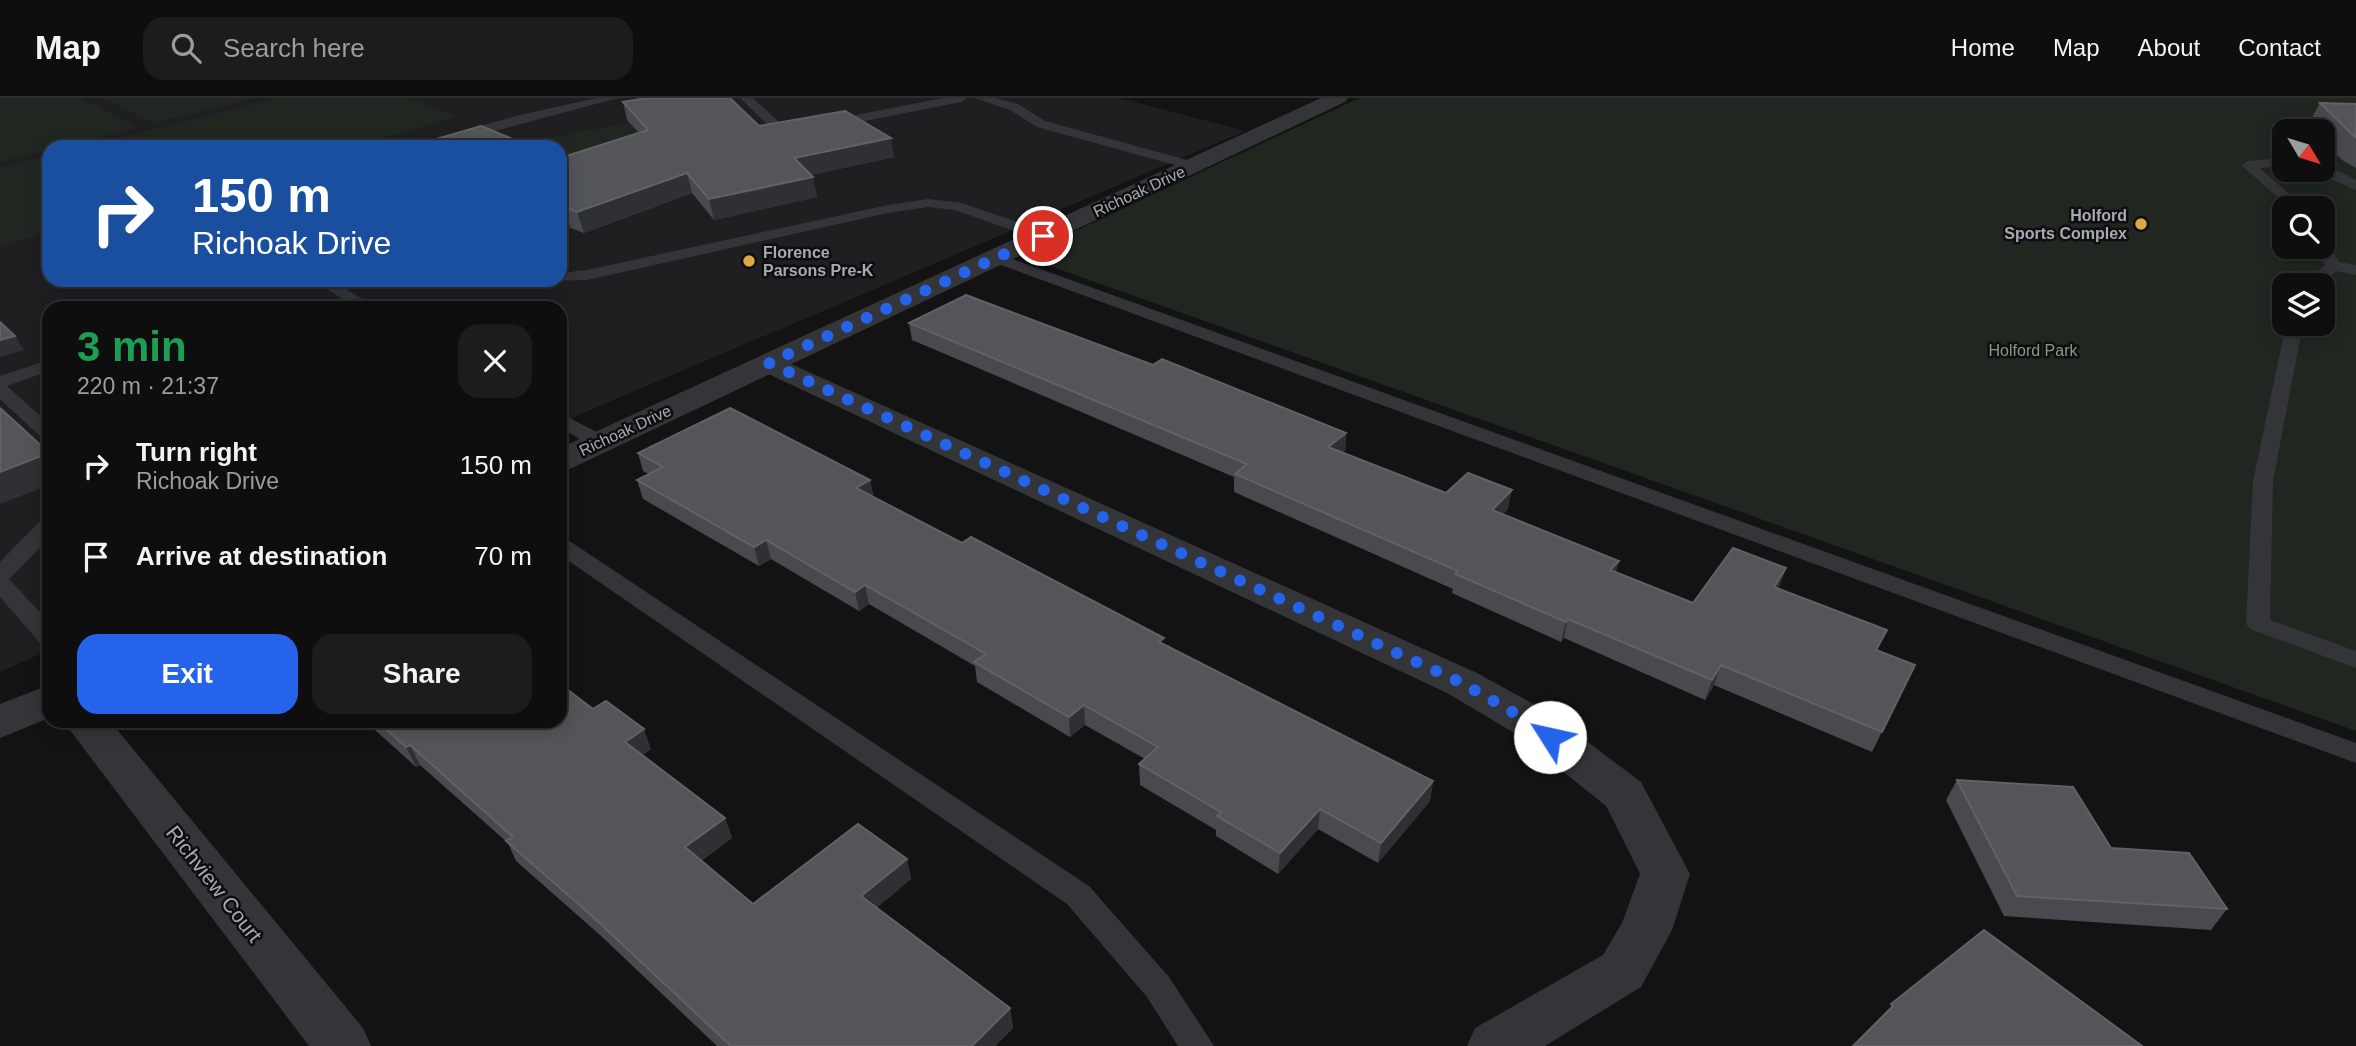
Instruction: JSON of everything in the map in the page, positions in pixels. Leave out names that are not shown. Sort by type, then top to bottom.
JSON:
[{"type":"street","name":"Richoak Drive","points":[[567,458],[1338,98]]},
{"type":"street","points":[[769,363],[1462,683],[1532,723],[1624,794],[1665,874],[1646,930],[1622,971],[1494,1046]]},
{"type":"street","points":[[0,722],[42,703]]},
{"type":"street","name":"Richview Court","points":[[91,728],[343,1046]]},
{"type":"lane","points":[[446,140],[520,119],[612,98]]},
{"type":"lane","points":[[746,98],[776,126],[800,130],[961,98]]},
{"type":"lane","points":[[981,98],[1014,107],[1041,124],[1193,166]]},
{"type":"lane","points":[[2272,163],[2248,164],[2284,196]]},
{"type":"lane","points":[[2335,175],[2356,186]]},
{"type":"lane","points":[[567,277],[888,208],[928,203],[957,206],[1043,236]]},
{"type":"lane","points":[[996,258],[2356,753]]},
{"type":"lane","points":[[2330,259],[2333,265]]},
{"type":"lane","points":[[2333,265],[2356,270]]},
{"type":"lane","points":[[2324,273],[2333,265]]},
{"type":"lane","points":[[332,287],[357,301]]},
{"type":"lane","points":[[2292,336],[2263,481],[2258,624],[2356,660]]},
{"type":"lane","points":[[0,382],[42,367]]},
{"type":"lane","points":[[0,390],[42,427]]},
{"type":"lane","points":[[567,423],[601,442]]},
{"type":"lane","points":[[0,575],[42,532]]},
{"type":"lane","points":[[567,550],[1078,895],[1158,987],[1196,1046]]},
{"type":"lane","points":[[0,583],[42,629]]},
{"type":"shaded area","name":"Florence Parsons Pre-K","points":[[0,98],[1120,98],[1245,131],[567,420],[567,301],[42,301],[42,653],[0,672]]},
{"type":"green space","points":[[0,98],[81,98],[138,128],[88,140],[42,140],[42,152],[0,162]]},
{"type":"green space","points":[[103,98],[257,98],[154,123]]},
{"type":"green space","points":[[279,98],[408,98],[457,117],[376,140],[111,140]]},
{"type":"green space","name":"Holford Park","points":[[1359,98],[2356,98],[2356,731],[1022,256]]},
{"type":"green space","points":[[630,123],[650,150],[567,174],[567,140],[532,140]]},
{"type":"green space","points":[[42,157],[42,234],[0,246],[0,168]]},
{"type":"building","name":"Florence Parsons Pre-K","points":[[647,98],[730,98],[759,126],[845,111],[891,138],[794,158],[813,177],[709,199],[687,173],[577,212],[567,208],[567,156],[648,130],[623,102]]},
{"type":"building","points":[[2320,103],[2356,104],[2356,137],[2355,137]]},
{"type":"building","points":[[481,126],[515,140],[433,140]]},
{"type":"building","points":[[966,295],[1153,365],[1162,359],[1346,433],[1328,447],[1446,493],[1468,473],[1512,490],[1492,510],[1619,561],[1610,570],[1693,603],[1733,548],[1786,568],[1774,587],[1887,630],[1876,650],[1915,665],[1882,732],[1721,665],[1712,680],[1568,619],[1566,622],[1455,574],[1458,571],[1235,474],[1247,464],[909,323]]},
{"type":"building","points":[[0,322],[15,336],[0,340]]},
{"type":"building","points":[[0,408],[42,447],[42,456],[0,472]]},
{"type":"building","points":[[730,408],[870,480],[856,488],[962,543],[971,537],[1164,638],[1159,642],[1433,781],[1381,843],[1320,809],[1280,853],[1217,816],[1221,812],[1139,764],[1158,747],[1084,705],[1069,717],[974,662],[986,654],[865,585],[855,592],[766,540],[754,547],[637,480],[663,467],[638,453]]},
{"type":"building","points":[[567,689],[593,709],[606,701],[644,729],[625,742],[725,818],[685,847],[753,904],[858,824],[907,859],[861,896],[1010,1008],[972,1046],[731,1046],[591,915],[506,841],[513,837],[410,745],[406,747],[385,728],[567,728]]},
{"type":"building","points":[[1957,780],[2073,787],[2111,848],[2189,853],[2227,909],[2017,896]]},
{"type":"building","points":[[1984,930],[2142,1046],[1853,1046],[1893,1006],[1891,1004]]},
{"type":"place","name":"Holford Sports Complex","points":[[2141,224]]},
{"type":"place","name":"Florence Parsons Pre-K","points":[[749,261]]},
{"type":"route","points":[[1043,236],[769,363],[1078,508],[1462,683],[1532,723],[1550,737]]}]
